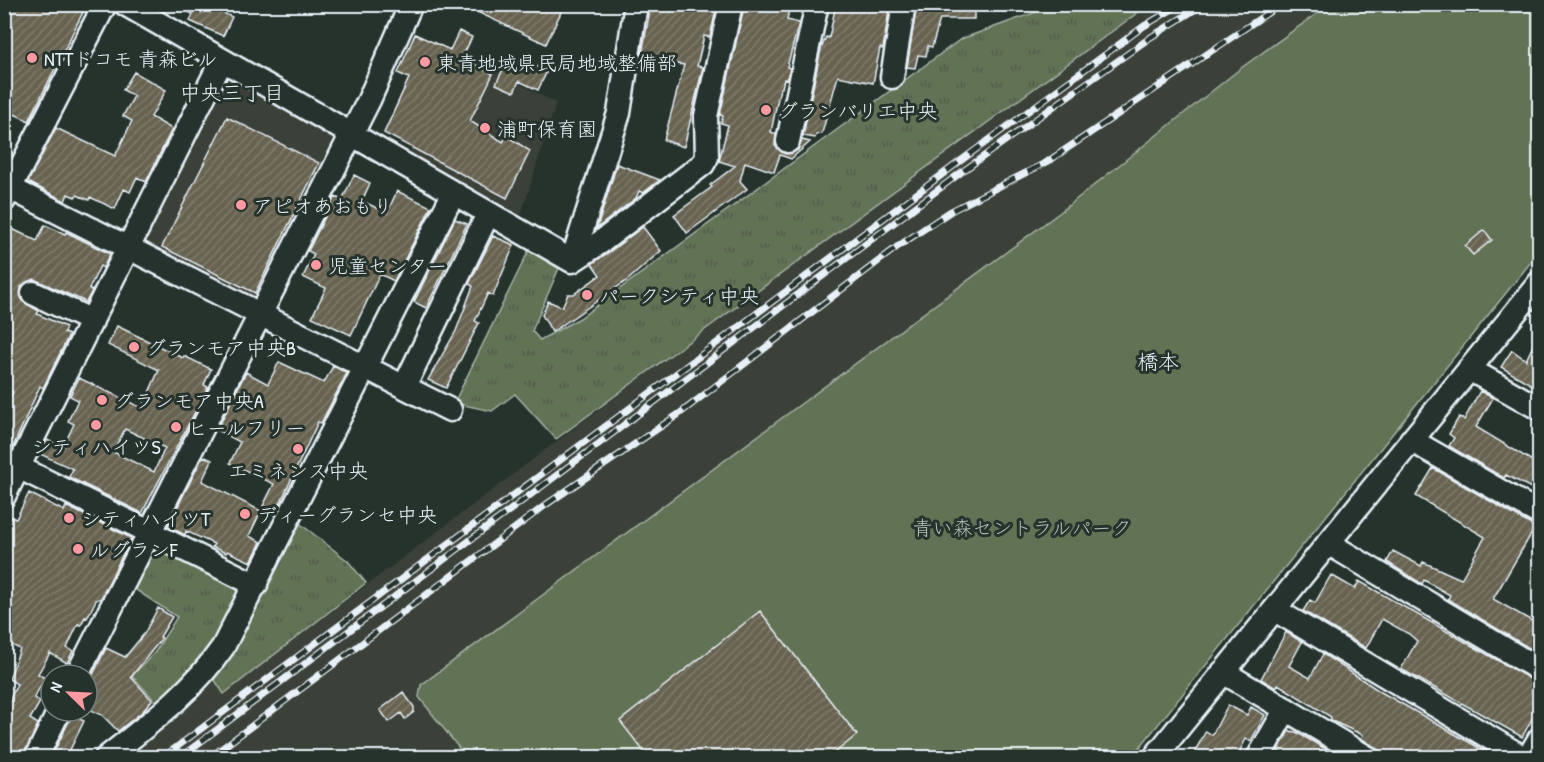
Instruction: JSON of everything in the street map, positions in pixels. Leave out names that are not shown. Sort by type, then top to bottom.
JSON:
[{"type":"street","points":[[105,4],[6,191],[405,385],[450,410]]},
{"type":"street","points":[[125,4],[572,261]]},
{"type":"street","points":[[83,663],[351,134],[411,4]]},
{"type":"street","points":[[572,261],[619,113],[636,4]]},
{"type":"street","points":[[572,261],[601,242],[703,164],[707,157],[706,116],[731,4]]},
{"type":"street","points":[[788,141],[817,4]]},
{"type":"street","points":[[892,77],[904,4]]},
{"type":"street","points":[[4,496],[12,463],[92,321],[222,60]]},
{"type":"street","points":[[106,758],[176,703],[207,670],[224,647],[453,194]]},
{"type":"street","points":[[405,385],[488,214]]},
{"type":"street","points":[[1155,758],[1539,282]]},
{"type":"street","points":[[33,293],[92,321]]},
{"type":"street","points":[[1469,369],[1539,410]]},
{"type":"street","points":[[1411,440],[1539,513]]},
{"type":"street","points":[[12,463],[256,585]]},
{"type":"street","points":[[1328,543],[1539,670]]},
{"type":"street","points":[[1275,610],[1524,758]]},
{"type":"street","points":[[1223,672],[1368,758]]},
{"type":"street","points":[[1262,756],[1286,710]]},
{"type":"street","points":[[36,758],[53,723]]},
{"type":"street","points":[[1528,758],[1539,738]]},
{"type":"shaded area","points":[[1148,5],[1329,5],[1241,68],[1059,213],[421,685],[419,697],[466,757],[119,758],[214,679],[224,693],[687,343]]},
{"type":"shaded area","name":"浦町保育園","points":[[457,51],[556,103],[520,218],[409,153]]},
{"type":"shaded area","name":"アピオあおもり","points":[[236,79],[332,135],[335,144],[259,297],[252,298],[143,242],[222,81]]},
{"type":"green space","points":[[1056,5],[1148,5],[556,439],[515,394],[492,411],[454,403],[529,250],[559,268],[532,331],[540,340],[580,318],[961,39]]},
{"type":"green space","name":"青い森セントラルパーク","points":[[1329,5],[1539,5],[1539,252],[1132,757],[466,757],[419,697],[421,685],[1059,213],[1241,68]]},
{"type":"green space","points":[[298,522],[348,561],[366,583],[224,694],[214,679],[242,633]]},
{"type":"green space","points":[[155,543],[241,586],[234,614],[201,662],[161,707],[132,676],[155,652],[177,617],[130,586]]},
{"type":"building","name":"NTTドコモ 青森ビル","points":[[4,4],[87,4],[29,121],[4,109]]},
{"type":"building","points":[[171,4],[204,4],[232,17],[223,36],[190,21],[193,14]]},
{"type":"building","points":[[460,4],[550,4],[562,10],[546,44]]},
{"type":"building","points":[[651,4],[717,6],[710,37],[704,36],[697,66],[703,67],[684,147],[664,140],[684,65],[655,61],[655,56],[642,54]]},
{"type":"building","points":[[749,4],[790,4],[787,20],[799,23],[787,67],[790,68],[787,80],[784,79],[782,88],[780,88],[771,132],[776,134],[775,146],[785,154],[798,150],[802,140],[810,142],[791,159],[780,155],[774,172],[745,162],[740,181],[747,189],[687,233],[674,215],[712,187],[710,185],[735,166],[719,161],[728,125],[721,123],[723,116],[720,115],[743,11],[748,11]]},
{"type":"building","points":[[836,4],[890,4],[883,49],[880,48],[873,83],[838,76],[822,133],[816,135],[815,138],[803,136],[821,49],[826,37],[829,38]]},
{"type":"building","points":[[917,4],[974,4],[974,19],[940,19],[932,47],[928,46],[926,56],[918,55],[915,68],[907,67]]},
{"type":"building","points":[[459,31],[472,37],[462,58],[493,74],[470,121],[503,142],[507,136],[530,151],[507,198],[384,133],[409,78],[398,73],[415,34],[450,50]]},
{"type":"building","points":[[510,54],[547,71],[538,90],[519,81],[514,92],[496,84]]},
{"type":"building","points":[[134,72],[166,90],[151,117],[172,129],[146,182],[137,177],[130,192],[124,189],[115,209],[90,197],[89,200],[68,194],[65,201],[28,182],[56,128],[115,156],[132,121],[123,116],[134,96],[123,90]]},
{"type":"building","name":"アピオあおもり","points":[[227,117],[319,163],[255,293],[162,247]]},
{"type":"building","points":[[617,164],[660,180],[643,193],[639,191],[636,198],[597,228]]},
{"type":"building","points":[[354,175],[370,183],[362,201],[387,213],[397,191],[431,207],[394,281],[380,274],[351,335],[312,317],[326,288],[303,277],[314,254],[308,251],[335,197],[342,200]]},
{"type":"building","points":[[455,219],[467,224],[426,308],[414,302]]},
{"type":"building","points":[[4,225],[37,241],[45,225],[65,234],[66,232],[110,254],[103,268],[100,266],[89,289],[92,291],[86,302],[34,279],[21,287],[22,301],[39,311],[37,314],[66,327],[64,333],[69,335],[43,388],[40,386],[12,449],[4,447],[4,411],[13,392],[4,388]]},
{"type":"building","points":[[643,227],[661,251],[629,279],[552,332],[542,315],[548,301],[562,307],[568,294],[574,294],[600,275],[592,264]]},
{"type":"building","points":[[1484,230],[1492,240],[1473,255],[1465,246]]},
{"type":"building","points":[[493,236],[514,245],[493,296],[488,293],[475,321],[479,323],[446,388],[428,380],[456,331],[473,286],[469,284]]},
{"type":"building","points":[[117,326],[211,369],[204,385],[208,387],[142,513],[69,477],[73,469],[40,454],[47,440],[63,447],[74,424],[68,421],[78,400],[70,396],[79,378],[142,408],[159,370],[108,345]],"holes":[[[125,429],[165,448],[154,472],[113,452]]]},
{"type":"building","points":[[1539,333],[1539,389],[1501,367],[1512,350],[1526,360]]},
{"type":"building","points":[[279,362],[324,383],[333,366],[347,373],[321,423],[318,422],[276,512],[263,506],[274,484],[230,463],[240,442],[217,430],[246,372],[268,384]]},
{"type":"building","points":[[1480,391],[1493,398],[1476,427],[1539,465],[1539,492],[1506,475],[1504,478],[1449,446],[1454,438],[1449,434],[1459,417],[1464,420]]},
{"type":"building","points":[[203,456],[212,460],[202,481],[261,511],[249,536],[261,542],[251,562],[212,547],[214,544],[186,531],[185,535],[168,526]]},
{"type":"building","points":[[1433,468],[1533,526],[1533,531],[1493,599],[1539,625],[1539,654],[1448,599],[1450,595],[1424,580],[1422,584],[1387,562],[1393,551],[1421,566],[1423,562],[1461,579],[1485,537],[1416,496]]},
{"type":"building","points":[[29,493],[64,511],[66,506],[131,538],[101,598],[96,600],[81,625],[78,624],[67,648],[73,651],[67,663],[50,653],[44,663],[39,663],[39,689],[34,698],[39,704],[30,719],[38,724],[23,758],[4,758],[4,713],[17,684],[9,679],[20,649],[4,641],[4,524],[8,516],[16,519]]},
{"type":"building","points":[[1331,575],[1355,589],[1359,581],[1539,684],[1539,714],[1536,712],[1522,737],[1401,669],[1417,641],[1409,634],[1382,619],[1366,648],[1303,611],[1310,600],[1315,603]]},
{"type":"building","points":[[158,608],[172,617],[160,637],[162,638],[131,677],[152,700],[143,711],[118,731],[99,714],[99,663],[106,648],[125,657],[144,634]]},
{"type":"building","points":[[760,611],[857,735],[828,758],[649,758],[620,721]]},
{"type":"building","points":[[1286,632],[1302,642],[1289,666],[1310,678],[1323,654],[1381,692],[1497,758],[1381,758],[1383,752],[1362,739],[1363,735],[1330,720],[1331,717],[1278,684],[1276,688],[1261,679]]},
{"type":"building","points":[[403,692],[414,707],[414,712],[405,719],[401,713],[389,722],[380,710]]},
{"type":"building","points":[[1228,705],[1247,715],[1251,707],[1265,715],[1251,741],[1246,739],[1236,758],[1206,758],[1195,751],[1206,731],[1212,735]]},
{"type":"building","points":[[68,723],[83,723],[66,758],[51,758]]},
{"type":"building","points":[[1289,731],[1296,732],[1341,758],[1290,758],[1278,751]]},
{"type":"railway","points":[[162,758],[959,162],[1144,26],[1181,4]]},
{"type":"railway","points":[[179,758],[963,171],[1151,37],[1204,4]]},
{"type":"railway","points":[[209,758],[547,504],[679,414],[897,247],[951,211],[1047,162],[1281,4]]},
{"type":"place","name":"NTTドコモ 青森ビル","points":[[32,58]]},
{"type":"place","name":"東青地域県民局地域整備部","points":[[425,62]]},
{"type":"place","name":"グランバリエ中央","points":[[766,110]]},
{"type":"place","name":"浦町保育園","points":[[485,128]]},
{"type":"place","name":"アピオあおもり","points":[[241,205]]},
{"type":"place","name":"児童センター","points":[[316,265]]},
{"type":"place","name":"パークシティ中央","points":[[587,295]]},
{"type":"place","name":"グランモア中央B","points":[[134,347]]},
{"type":"place","name":"グランモア中央A","points":[[102,400]]},
{"type":"place","name":"シティハイツS","points":[[96,425]]},
{"type":"place","name":"ヒールフリー","points":[[176,427]]},
{"type":"place","name":"エミネンス中央","points":[[298,449]]},
{"type":"place","name":"ディーグランセ中央","points":[[245,514]]},
{"type":"place","name":"シティハイツT","points":[[69,518]]},
{"type":"place","name":"ルグランF","points":[[78,549]]},
{"type":"district","name":"中央三丁目","points":[[232,92]]},
{"type":"district","name":"橋本","points":[[1158,361]]}]
